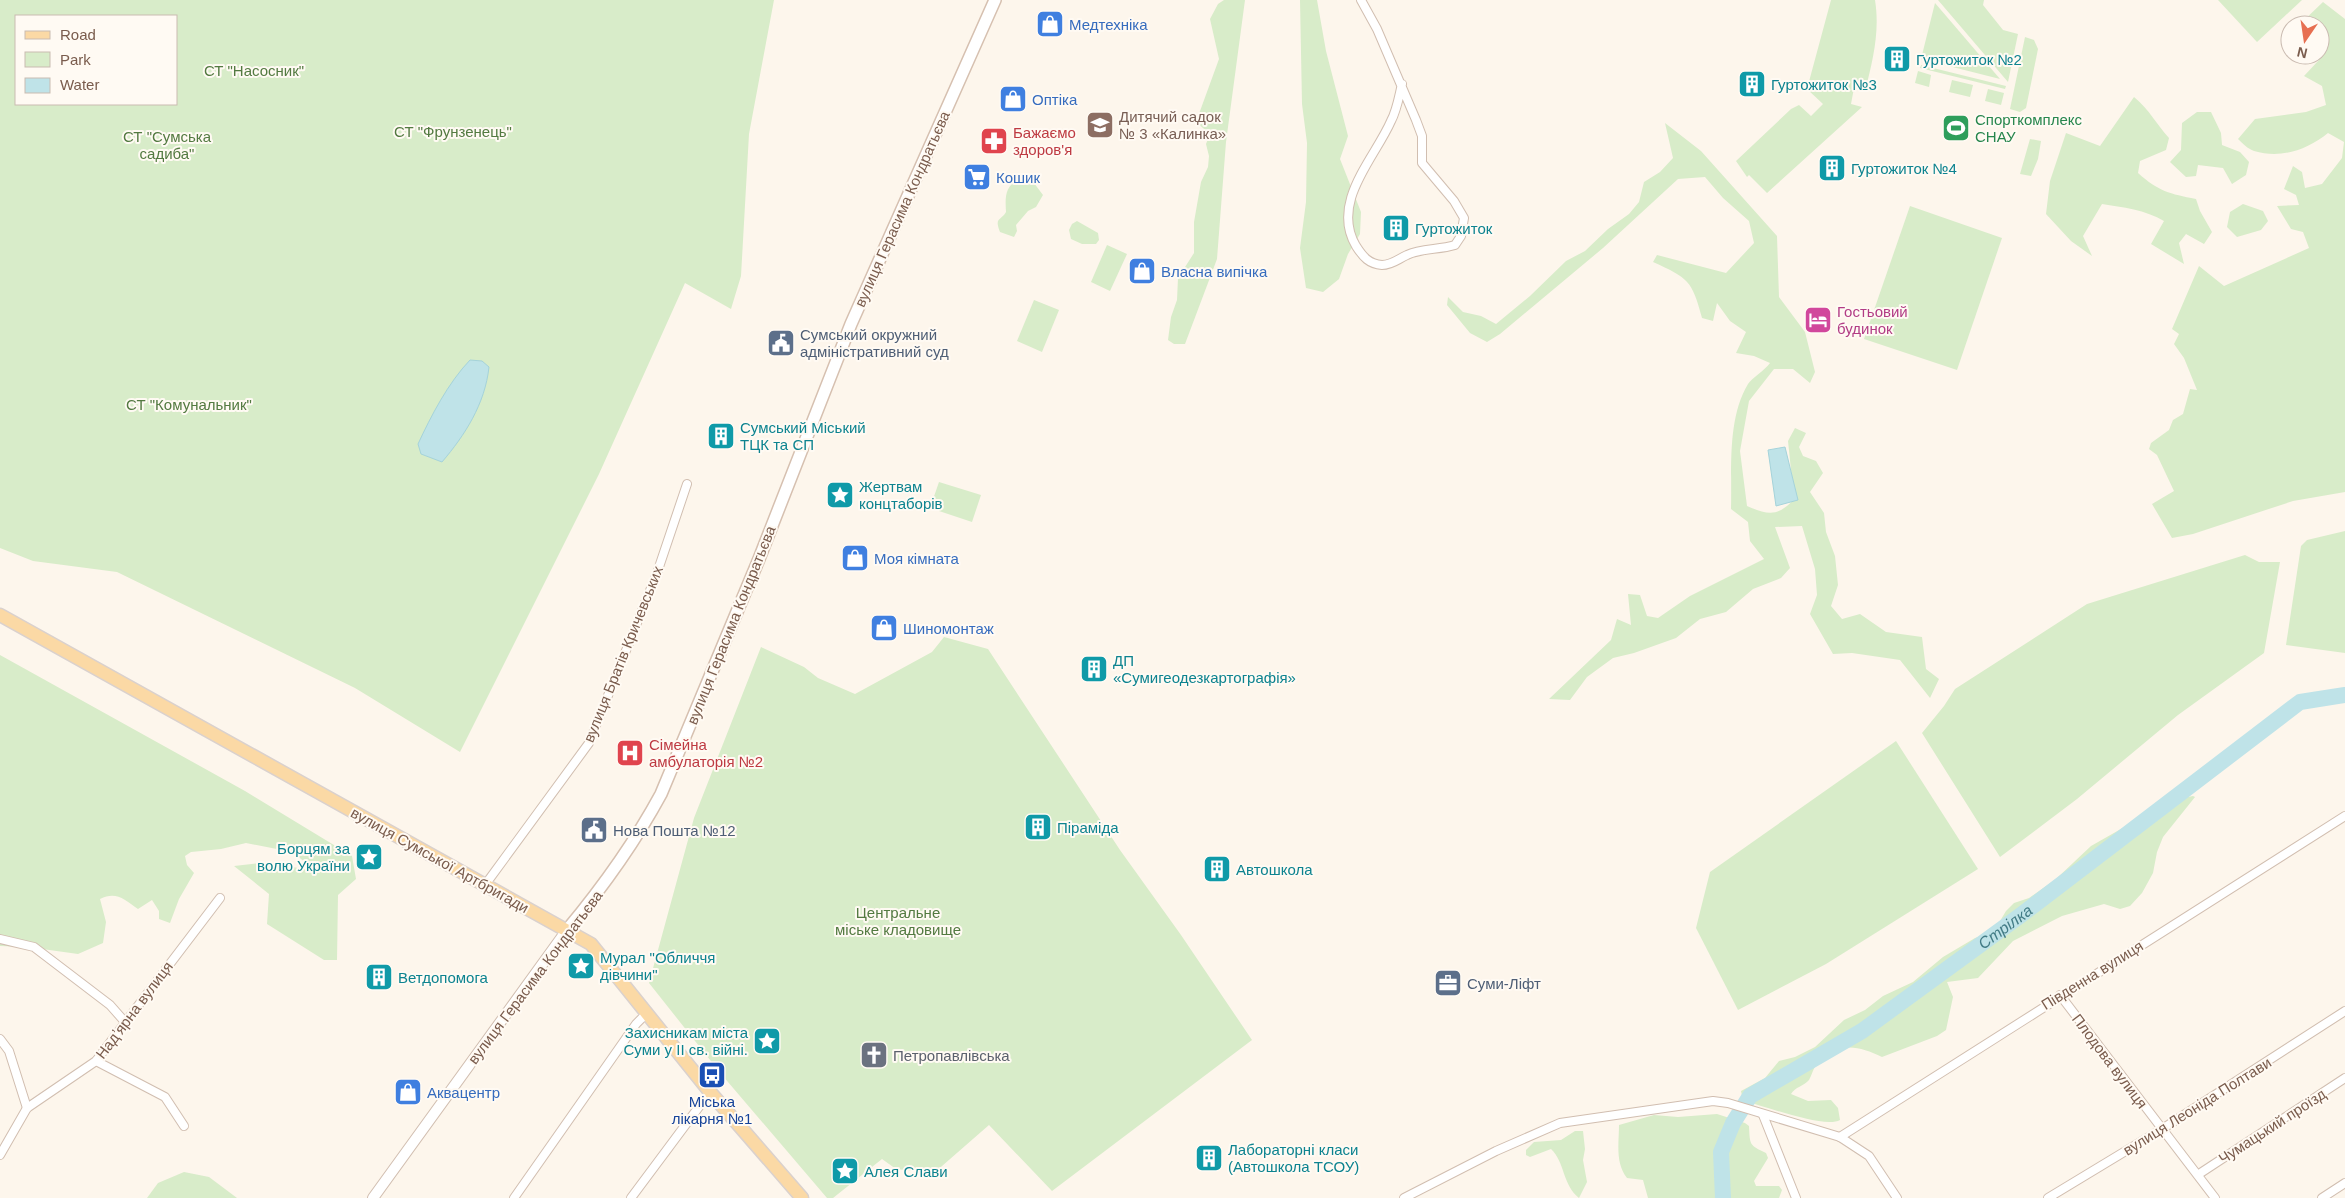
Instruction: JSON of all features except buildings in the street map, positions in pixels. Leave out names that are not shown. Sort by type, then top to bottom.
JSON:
[{"type":"main road","name":"вулиця Герасима Кондратьєва","points":[[567,930],[595,897],[650,815],[661,794],[759,559],[851,324],[995,0]]},
{"type":"main road","name":"вулиця Сумської Артбригади","points":[[0,615],[591,944],[710,1092],[802,1198]]},
{"type":"street","points":[[1361,0],[1377,29],[1402,84],[1422,136],[1422,163],[1460,209],[1464,218],[1459,240],[1454,245],[1415,251],[1391,264],[1381,265],[1364,259],[1354,242],[1349,225],[1351,200],[1356,180],[1392,120],[1402,84]]},
{"type":"street","name":"вулиця Братів Кричевських","points":[[485,886],[589,742],[657,572],[687,484]]},
{"type":"street","name":"Південна вулиця","points":[[1840,1137],[2060,995],[2345,816]]},
{"type":"street","name":"Надʼярна вулиця","points":[[0,1155],[27,1108],[96,1061],[220,898]]},
{"type":"street","name":"вулиця Герасима Кондратьєва","points":[[372,1198],[567,930]]},
{"type":"street","points":[[0,939],[34,947],[110,1005],[125,1022]]},
{"type":"street","name":"Плодова вулиця","points":[[2060,995],[2215,1198]]},
{"type":"street","name":"вулиця Леоніда Полтави","points":[[2048,1198],[2162,1130],[2345,1011]]},
{"type":"street","points":[[514,1198],[636,1024],[646,1014]]},
{"type":"street","points":[[0,1038],[9,1051],[27,1108]]},
{"type":"street","points":[[96,1061],[165,1097],[184,1126]]},
{"type":"street","name":"Чумацький проїзд","points":[[2198,1174],[2345,1078]]},
{"type":"street","points":[[632,1198],[710,1092]]},
{"type":"street","points":[[1404,1198],[1496,1151],[1560,1123],[1694,1102],[1728,1103],[1840,1137],[1869,1156],[1897,1198]]},
{"type":"street","points":[[1763,1115],[1796,1198]]},
{"type":"street","points":[[2322,1198],[2345,1183]]},
{"type":"green space","points":[[0,0],[774,0],[749,134],[741,276],[731,309],[685,283],[599,474],[460,752],[355,688],[117,572],[33,561],[0,548]]},
{"type":"green space","points":[[1224,0],[1245,0],[1226,142],[1217,259],[1185,344],[1174,344],[1168,340],[1171,317],[1177,300],[1178,278],[1194,253],[1194,222],[1201,182],[1208,167],[1209,156],[1206,144],[1210,134],[1196,122],[1219,59],[1210,19],[1218,4]]},
{"type":"green space","points":[[1300,0],[1317,0],[1326,51],[1348,136],[1340,159],[1361,212],[1360,234],[1348,254],[1339,279],[1323,292],[1306,288],[1300,248],[1306,202],[1307,143],[1302,104]]},
{"type":"green space","points":[[1831,0],[1875,0],[1877,23],[1871,68],[1865,91],[1854,88],[1851,104],[1862,107],[1767,193],[1749,175],[1747,177],[1736,161],[1791,109],[1799,105],[1811,116],[1823,104],[1807,89]]},
{"type":"green space","points":[[1938,0],[1984,0],[1983,5],[2003,30],[2018,34],[2008,82]]},
{"type":"green space","points":[[2218,0],[2302,0],[2286,15],[2280,15],[2280,21],[2257,42]]},
{"type":"green space","points":[[2323,2],[2345,19],[2345,492],[2293,501],[2193,534],[2172,538],[2152,504],[2174,491],[2157,455],[2149,449],[2151,443],[2169,430],[2173,420],[2183,414],[2190,389],[2197,390],[2184,358],[2174,344],[2179,334],[2172,329],[2199,266],[2224,286],[2309,248],[2303,232],[2291,229],[2277,206],[2299,205],[2296,195],[2284,189],[2293,166],[2302,172],[2305,188],[2322,184],[2342,158],[2344,142],[2328,133],[2302,148],[2274,154],[2252,150],[2238,139],[2255,119],[2306,112],[2326,105],[2322,86],[2304,76],[2314,65],[2330,65],[2330,15],[2309,15]]},
{"type":"green space","points":[[1935,3],[2000,79],[1921,59]]},
{"type":"green space","points":[[2025,37],[2034,40],[2038,49],[2026,108],[2020,112],[2010,109]]},
{"type":"green space","points":[[1921,65],[2006,86],[2005,89],[1920,68]]},
{"type":"green space","points":[[1918,71],[1931,75],[1929,87],[1915,83]]},
{"type":"green space","points":[[1952,80],[1973,85],[1970,97],[1949,92]]},
{"type":"green space","points":[[1988,89],[2004,93],[2001,105],[1985,101]]},
{"type":"green space","points":[[2134,97],[2169,138],[2166,150],[2140,161],[2138,173],[2165,191],[2196,199],[2200,211],[2212,232],[2204,244],[2186,234],[2179,243],[2184,264],[2151,244],[2164,221],[2150,214],[2102,204],[2083,236],[2092,256],[2071,241],[2046,214],[2050,181],[2066,133],[2100,146]]},
{"type":"green space","points":[[2197,112],[2211,112],[2221,133],[2222,145],[2240,152],[2249,162],[2246,175],[2232,184],[2223,168],[2198,165],[2196,176],[2186,177],[2170,162],[2181,150],[2182,123]]},
{"type":"green space","points":[[1665,123],[1701,151],[1777,236],[1779,297],[1805,332],[1815,372],[1810,383],[1793,369],[1774,369],[1749,401],[1740,451],[1747,506],[1772,513],[1783,509],[1794,499],[1788,441],[1795,428],[1806,433],[1799,447],[1803,456],[1816,461],[1823,473],[1810,492],[1824,513],[1826,532],[1835,556],[1838,585],[1831,606],[1842,619],[1860,614],[1886,632],[1922,637],[1926,669],[1939,679],[1930,698],[1900,660],[1852,653],[1833,654],[1810,614],[1817,595],[1815,569],[1802,526],[1775,527],[1790,568],[1781,578],[1753,589],[1726,612],[1700,619],[1676,638],[1634,653],[1613,658],[1587,677],[1570,700],[1549,699],[1611,640],[1617,619],[1631,625],[1628,594],[1640,595],[1647,616],[1658,618],[1690,596],[1764,559],[1750,541],[1748,522],[1731,509],[1731,461],[1734,428],[1741,398],[1748,384],[1770,363],[1754,356],[1736,353],[1746,332],[1730,321],[1717,303],[1713,321],[1702,318],[1695,295],[1687,282],[1674,272],[1653,262],[1657,255],[1726,273],[1754,243],[1749,221],[1723,198],[1705,177],[1678,179],[1603,248],[1500,334],[1487,342],[1470,333],[1447,305],[1448,297],[1463,312],[1481,316],[1496,324],[1530,296],[1566,261],[1585,251],[1608,229],[1629,214],[1639,202],[1644,182],[1660,172],[1673,158]]},
{"type":"green space","points":[[2030,139],[2041,141],[2038,159],[2031,176],[2020,174]]},
{"type":"green space","points":[[1021,178],[1034,183],[1043,195],[1036,207],[1028,211],[1016,225],[1017,231],[1014,237],[1000,232],[998,221],[1006,212],[1006,196],[1009,188]]},
{"type":"green space","points":[[2243,204],[2263,211],[2268,221],[2261,230],[2237,237],[2227,227],[2230,212]]},
{"type":"green space","points":[[1910,206],[2002,238],[1957,370],[1864,339]]},
{"type":"green space","points":[[1077,221],[1098,233],[1099,240],[1096,244],[1082,244],[1071,239],[1069,230],[1072,224]]},
{"type":"green space","points":[[1107,245],[1127,254],[1110,291],[1091,282]]},
{"type":"green space","points":[[1034,300],[1059,310],[1042,352],[1017,341]]},
{"type":"green space","points":[[939,482],[981,495],[972,522],[930,508]]},
{"type":"green space","points":[[2345,531],[2345,653],[2286,645],[2301,546],[2307,540]]},
{"type":"green space","points":[[2245,555],[2259,562],[2280,562],[2264,653],[2178,715],[2077,799],[2000,857],[1922,733],[1955,689],[2087,604]]},
{"type":"green space","name":"Центральне міське кладовище","points":[[944,637],[988,649],[1120,850],[1181,935],[1252,1040],[1052,1191],[989,1125],[934,1173],[896,1169],[882,1159],[833,1198],[827,1198],[722,1075],[649,983],[694,818],[761,647],[804,667],[818,678],[855,694],[932,652]]},
{"type":"green space","points":[[0,655],[245,791],[352,856],[356,879],[338,895],[337,960],[324,960],[267,924],[269,894],[234,866],[268,862],[318,872],[292,852],[246,843],[221,849],[191,852],[185,856],[187,865],[194,873],[179,899],[170,923],[159,919],[159,911],[152,900],[138,909],[120,897],[111,896],[100,899],[106,922],[103,943],[78,954],[28,947],[0,946]]},
{"type":"green space","points":[[1896,741],[1978,869],[1826,964],[1738,1010],[1696,928],[1710,872]]},
{"type":"green space","points":[[2195,797],[2163,837],[2157,852],[2153,873],[2142,893],[2130,906],[2120,909],[2104,904],[2062,916],[2013,941],[1978,978],[1947,982],[1953,997],[1946,1030],[1937,1036],[1882,1057],[1857,1048],[1841,1049],[1833,1051],[1816,1065],[1809,1080],[1791,1094],[1808,1101],[1831,1100],[1838,1108],[1840,1120],[1832,1122],[1808,1119],[1743,1101],[1741,1091],[1765,1078],[1779,1061],[1795,1057],[1815,1047],[1844,1020],[1865,1010],[1883,996],[1913,982],[1943,957],[1975,938],[1994,931],[2006,911],[2014,903],[2029,898],[2056,879],[2091,846],[2142,817],[2158,813],[2182,798]]},
{"type":"green space","points":[[1717,1114],[1749,1126],[1751,1144],[1766,1153],[1768,1158],[1754,1181],[1756,1186],[1779,1186],[1782,1190],[1779,1198],[1648,1198],[1643,1180],[1627,1178],[1623,1172],[1619,1159],[1619,1125],[1654,1115],[1678,1117]]},
{"type":"green space","points":[[1575,1131],[1583,1131],[1585,1149],[1583,1160],[1587,1182],[1579,1198],[1569,1186],[1559,1160],[1551,1149],[1530,1157],[1526,1155],[1526,1150],[1534,1142],[1561,1140]]},
{"type":"green space","points":[[184,1172],[209,1177],[237,1198],[147,1198],[158,1183]]},
{"type":"water","points":[[470,360],[482,361],[489,367],[483,394],[473,418],[442,462],[421,454],[418,444],[429,422],[447,389]]},
{"type":"water","points":[[1785,447],[1798,500],[1776,506],[1768,450]]},
{"type":"waterway","name":"Стрілка","points":[[1723,1198],[1721,1152],[1733,1123],[1750,1096],[1862,1031],[2021,915],[2300,702],[2345,695]]},
{"type":"place","name":"Медтехніка","points":[[1050,24]]},
{"type":"place","name":"Гуртожиток №2","points":[[1897,59]]},
{"type":"place","name":"Гуртожиток №3","points":[[1752,84]]},
{"type":"place","name":"Оптіка","points":[[1013,99]]},
{"type":"place","name":"Дитячий садок № 3 «Калинка»","points":[[1100,125]]},
{"type":"place","name":"Спорткомплекс СНАУ","points":[[1956,128]]},
{"type":"place","name":"Бажаємо здоров'я","points":[[994,141]]},
{"type":"place","name":"Гуртожиток №4","points":[[1832,168]]},
{"type":"place","name":"Кошик","points":[[977,177]]},
{"type":"place","name":"Гуртожиток","points":[[1396,228]]},
{"type":"place","name":"Власна випічка","points":[[1142,271]]},
{"type":"place","name":"Гостьовий будинок","points":[[1818,320]]},
{"type":"place","name":"Сумський окружний адміністративний суд","points":[[781,343]]},
{"type":"place","name":"Сумський Міський ТЦК та СП","points":[[721,436]]},
{"type":"place","name":"Жертвам концтаборів","points":[[840,495]]},
{"type":"place","name":"Моя кімната","points":[[855,558]]},
{"type":"place","name":"Шиномонтаж","points":[[884,628]]},
{"type":"place","name":"ДП «Сумигеодезкартографія»","points":[[1094,669]]},
{"type":"place","name":"Сімейна амбулаторія №2","points":[[630,753]]},
{"type":"place","name":"Піраміда","points":[[1038,827]]},
{"type":"place","name":"Нова Пошта №12","points":[[594,830]]},
{"type":"place","name":"Борцям за волю України","points":[[369,857]]},
{"type":"place","name":"Автошкола","points":[[1217,869]]},
{"type":"place","name":"Мурал \"Обличчя дівчини\"","points":[[581,966]]},
{"type":"place","name":"Ветдопомога","points":[[379,977]]},
{"type":"place","name":"Суми-Ліфт","points":[[1448,983]]},
{"type":"place","name":"Захисникам міста Суми у ІІ св. війні.","points":[[767,1041]]},
{"type":"place","name":"Петропавлівська","points":[[874,1055]]},
{"type":"place","name":"Міська лікарня №1","points":[[712,1075]]},
{"type":"place","name":"Аквацентр","points":[[408,1092]]},
{"type":"place","name":"Лабораторні класи (Автошкола ТСОУ)","points":[[1209,1158]]},
{"type":"place","name":"Алея Слави","points":[[845,1171]]},
{"type":"park label","name":"СТ \"Насосник\"","points":[[254,70]]},
{"type":"park label","name":"СТ \"Фрунзенець\"","points":[[453,131]]},
{"type":"park label","name":"СТ \"Сумська садиба\"","points":[[167,144]]},
{"type":"park label","name":"СТ \"Комунальник\"","points":[[189,404]]}]
